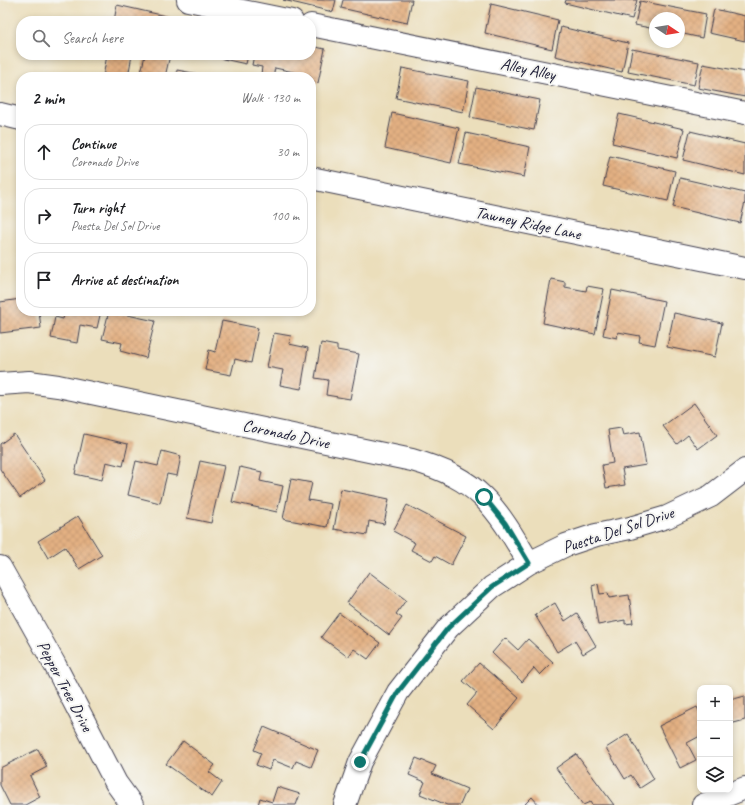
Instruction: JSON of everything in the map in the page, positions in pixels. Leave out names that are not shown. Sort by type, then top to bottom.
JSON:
[{"type":"street","points":[[188,0],[267,16]]},
{"type":"street","name":"Alley Alley","points":[[316,26],[745,113]]},
{"type":"street","points":[[0,114],[16,117]]},
{"type":"street","name":"Tawney Ridge Lane","points":[[316,179],[745,268]]},
{"type":"street","name":"Coronado Drive","points":[[0,384],[29,382],[58,386],[412,460],[440,468],[463,480],[484,497],[505,523],[529,563]]},
{"type":"street","name":"Puesta Del Sol Drive","points":[[345,805],[360,762],[398,692],[448,628],[492,587],[529,563],[566,545],[596,534],[630,528],[667,517],[711,496],[745,470]]},
{"type":"street","name":"Pepper Tree Drive","points":[[0,566],[44,644],[116,784],[132,805]]},
{"type":"street","points":[[703,805],[745,788]]},
{"type":"building","points":[[283,0],[336,0],[333,12]]},
{"type":"building","points":[[343,0],[412,0],[407,23],[341,8]]},
{"type":"building","points":[[566,0],[637,0],[632,19],[565,3]]},
{"type":"building","points":[[640,1],[706,14],[702,38],[685,34],[685,12],[649,12],[649,28],[635,25]]},
{"type":"building","points":[[491,4],[558,20],[552,49],[485,33]]},
{"type":"building","points":[[117,5],[166,16],[115,16]]},
{"type":"building","points":[[714,9],[745,16],[745,41],[709,33]]},
{"type":"building","points":[[561,27],[628,43],[622,72],[555,56]]},
{"type":"building","points":[[316,47],[325,49],[318,83],[316,82],[316,72],[293,72],[275,68],[274,72],[261,72],[262,67],[252,65],[253,60],[316,60]]},
{"type":"building","points":[[632,49],[699,62],[694,85],[628,72]]},
{"type":"building","points":[[106,60],[131,60],[129,72],[104,72]]},
{"type":"building","points":[[144,60],[169,60],[166,72],[141,72]]},
{"type":"building","points":[[228,60],[247,60],[246,64]]},
{"type":"building","points":[[703,64],[745,72],[745,97],[698,88]]},
{"type":"building","points":[[402,68],[469,81],[463,112],[396,98]]},
{"type":"building","points":[[177,70],[188,72],[177,72]]},
{"type":"building","points":[[476,87],[540,100],[534,130],[470,117]]},
{"type":"building","points":[[392,113],[459,128],[451,163],[385,148]]},
{"type":"building","points":[[619,114],[684,129],[677,158],[612,143]]},
{"type":"building","points":[[690,131],[745,144],[745,175],[683,160]]},
{"type":"building","points":[[466,133],[530,147],[524,177],[459,164]]},
{"type":"building","points":[[610,156],[675,171],[668,201],[603,186]]},
{"type":"building","points":[[680,178],[745,193],[745,202],[740,223],[673,207]]},
{"type":"building","points":[[551,279],[565,282],[565,287],[586,291],[587,286],[604,289],[595,334],[543,323]]},
{"type":"building","points":[[612,290],[664,301],[655,345],[639,342],[640,336],[618,332],[617,338],[603,335]]},
{"type":"building","points":[[16,300],[16,316],[40,316],[41,328],[0,333],[0,302]]},
{"type":"building","points":[[674,313],[722,323],[715,357],[667,347]]},
{"type":"building","points":[[64,316],[100,316],[97,328],[80,325],[77,343],[51,338],[55,317],[63,319]]},
{"type":"building","points":[[108,316],[132,316],[155,321],[146,358],[120,351],[122,343],[102,339]]},
{"type":"building","points":[[222,321],[258,328],[251,363],[235,359],[231,375],[205,370],[209,350],[215,352]]},
{"type":"building","points":[[274,333],[291,336],[289,344],[308,348],[301,389],[280,385],[283,370],[267,367]]},
{"type":"building","points":[[321,343],[337,346],[337,350],[359,354],[350,399],[326,395],[328,380],[315,378]]},
{"type":"building","points":[[694,403],[717,435],[698,449],[688,435],[677,444],[663,426]]},
{"type":"building","points":[[621,428],[623,435],[640,432],[646,465],[622,469],[625,485],[606,488],[602,465],[613,463],[608,430]]},
{"type":"building","points":[[14,434],[45,480],[20,498],[0,469],[0,444]]},
{"type":"building","points":[[84,434],[128,444],[123,466],[106,462],[102,480],[75,474]]},
{"type":"building","points":[[162,451],[181,456],[177,476],[167,474],[160,503],[128,495],[136,461],[158,466]]},
{"type":"building","points":[[200,461],[224,466],[211,523],[187,518]]},
{"type":"building","points":[[240,467],[262,472],[260,481],[283,486],[277,512],[232,502]]},
{"type":"building","points":[[291,479],[312,483],[308,500],[331,504],[327,527],[283,519]]},
{"type":"building","points":[[341,489],[389,499],[384,524],[369,521],[367,535],[334,529]]},
{"type":"building","points":[[407,505],[466,536],[451,565],[435,556],[432,561],[411,550],[415,543],[393,531]]},
{"type":"building","points":[[78,516],[102,555],[79,569],[65,547],[48,558],[38,541]]},
{"type":"building","points":[[369,572],[406,600],[396,614],[402,618],[389,635],[347,603]]},
{"type":"building","points":[[598,584],[600,594],[608,593],[609,598],[629,595],[633,623],[625,624],[625,620],[598,625],[592,586]]},
{"type":"building","points":[[555,603],[565,621],[577,613],[596,646],[583,654],[575,641],[557,652],[535,615]]},
{"type":"building","points":[[339,613],[380,643],[368,659],[354,649],[348,657],[321,637]]},
{"type":"building","points":[[505,638],[518,650],[528,639],[553,662],[540,675],[534,668],[522,682],[492,653]]},
{"type":"building","points":[[479,663],[519,698],[494,729],[467,705],[477,693],[463,681]]},
{"type":"building","points":[[745,696],[745,720],[733,723],[733,699]]},
{"type":"building","points":[[697,707],[697,738],[687,743],[696,760],[680,768],[659,726]]},
{"type":"building","points":[[264,727],[318,750],[311,767],[296,761],[293,768],[273,760],[269,770],[256,765],[261,753],[254,750]]},
{"type":"building","points":[[628,734],[654,779],[640,788],[631,775],[625,779],[606,748]]},
{"type":"building","points":[[183,741],[215,765],[209,772],[222,782],[212,797],[166,764]]},
{"type":"building","points":[[38,749],[47,767],[30,776],[40,797],[25,805],[10,805],[0,785],[0,768]]},
{"type":"building","points":[[576,754],[614,805],[592,805],[590,802],[583,805],[556,768]]},
{"type":"building","points":[[416,758],[436,766],[432,774],[467,789],[460,805],[447,805],[420,794],[425,782],[409,775]]},
{"type":"building","points":[[277,787],[300,794],[296,805],[258,805],[260,798],[272,802]]},
{"type":"building","points":[[532,797],[539,805],[524,805]]},
{"type":"route","points":[[360,762],[398,692],[448,628],[492,587],[529,563],[505,523],[484,497]]}]
